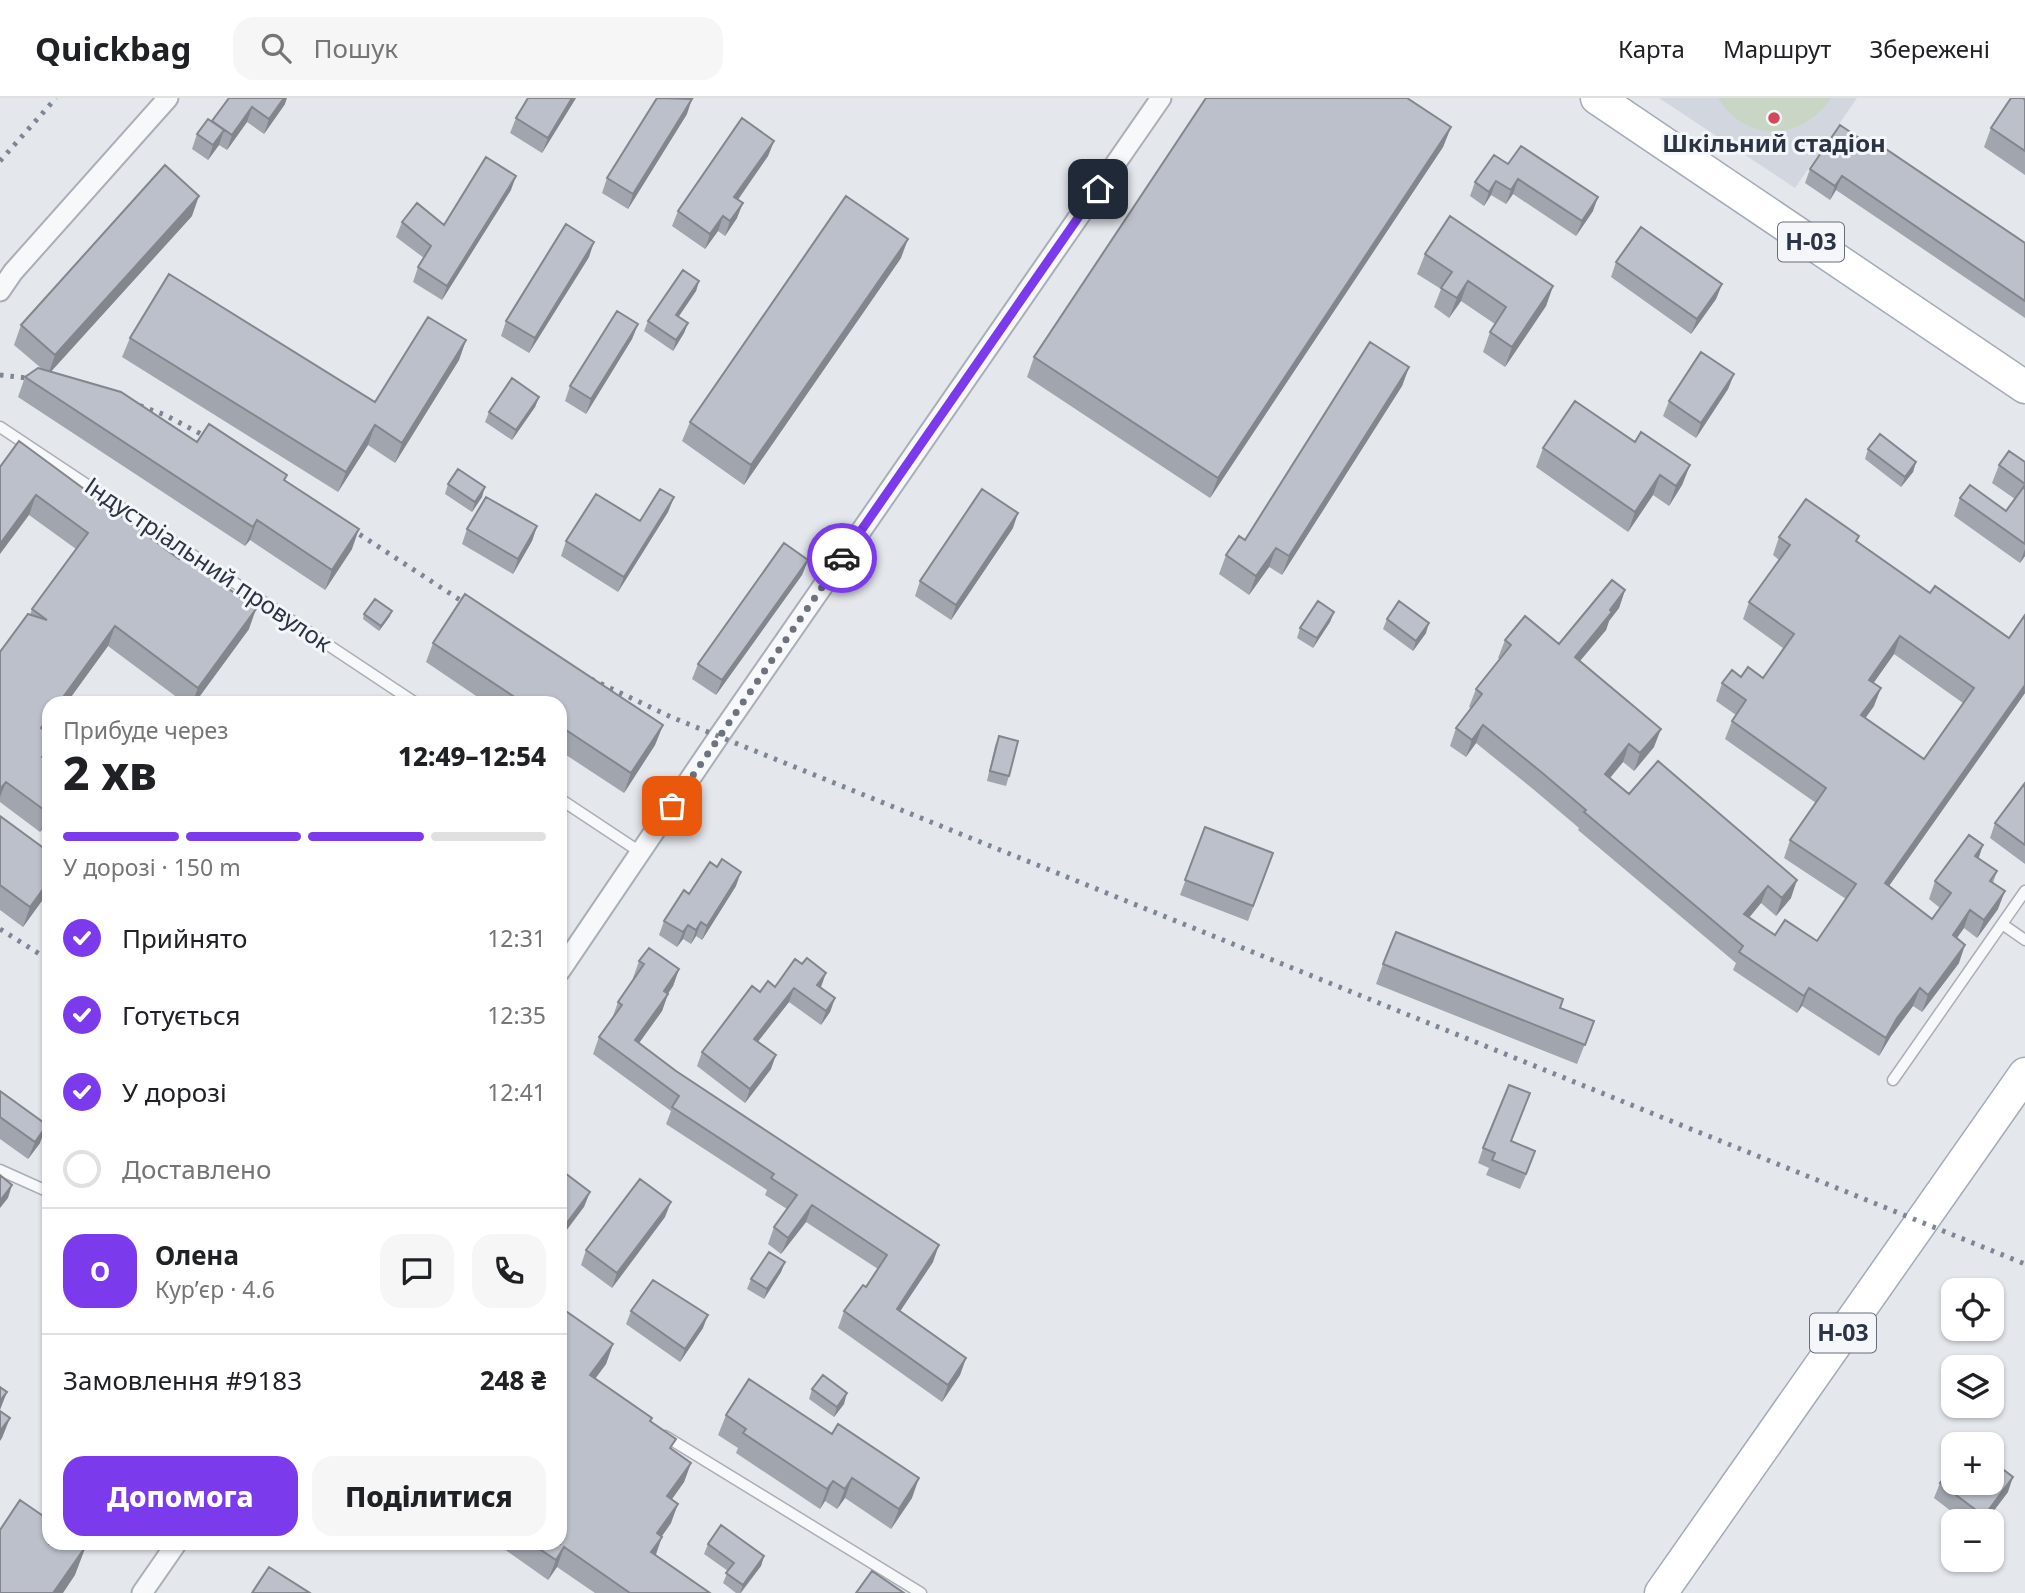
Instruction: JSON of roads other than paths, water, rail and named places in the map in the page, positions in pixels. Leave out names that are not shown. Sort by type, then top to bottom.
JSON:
[{"type":"main road","name":"Н-03","points":[[1597,98],[2025,387]]},
{"type":"main road","name":"Н-03","points":[[1661,1593],[2025,1074]]},
{"type":"street","points":[[0,291],[13,272],[168,98]]},
{"type":"street","points":[[567,961],[1161,98]]},
{"type":"street","points":[[142,1593],[172,1550]]},
{"type":"lane","name":"Індустріальний провулок","points":[[0,427],[404,696]]},
{"type":"lane","points":[[567,804],[640,852]]},
{"type":"lane","points":[[1893,1080],[2025,891]]},
{"type":"lane","points":[[2002,924],[2025,940]]},
{"type":"lane","points":[[0,1170],[42,1189]]},
{"type":"lane","points":[[665,1436],[921,1593]]},
{"type":"railway","points":[[0,161],[56,98]]},
{"type":"railway","points":[[0,375],[45,380]]},
{"type":"railway","points":[[130,402],[165,415],[218,443]]},
{"type":"railway","points":[[342,523],[477,611]]},
{"type":"railway","points":[[591,679],[671,717],[2025,1264]]},
{"type":"railway","points":[[0,929],[42,956]]},
{"type":"place","name":"Шкільний стадіон","points":[[1774,118]]}]
